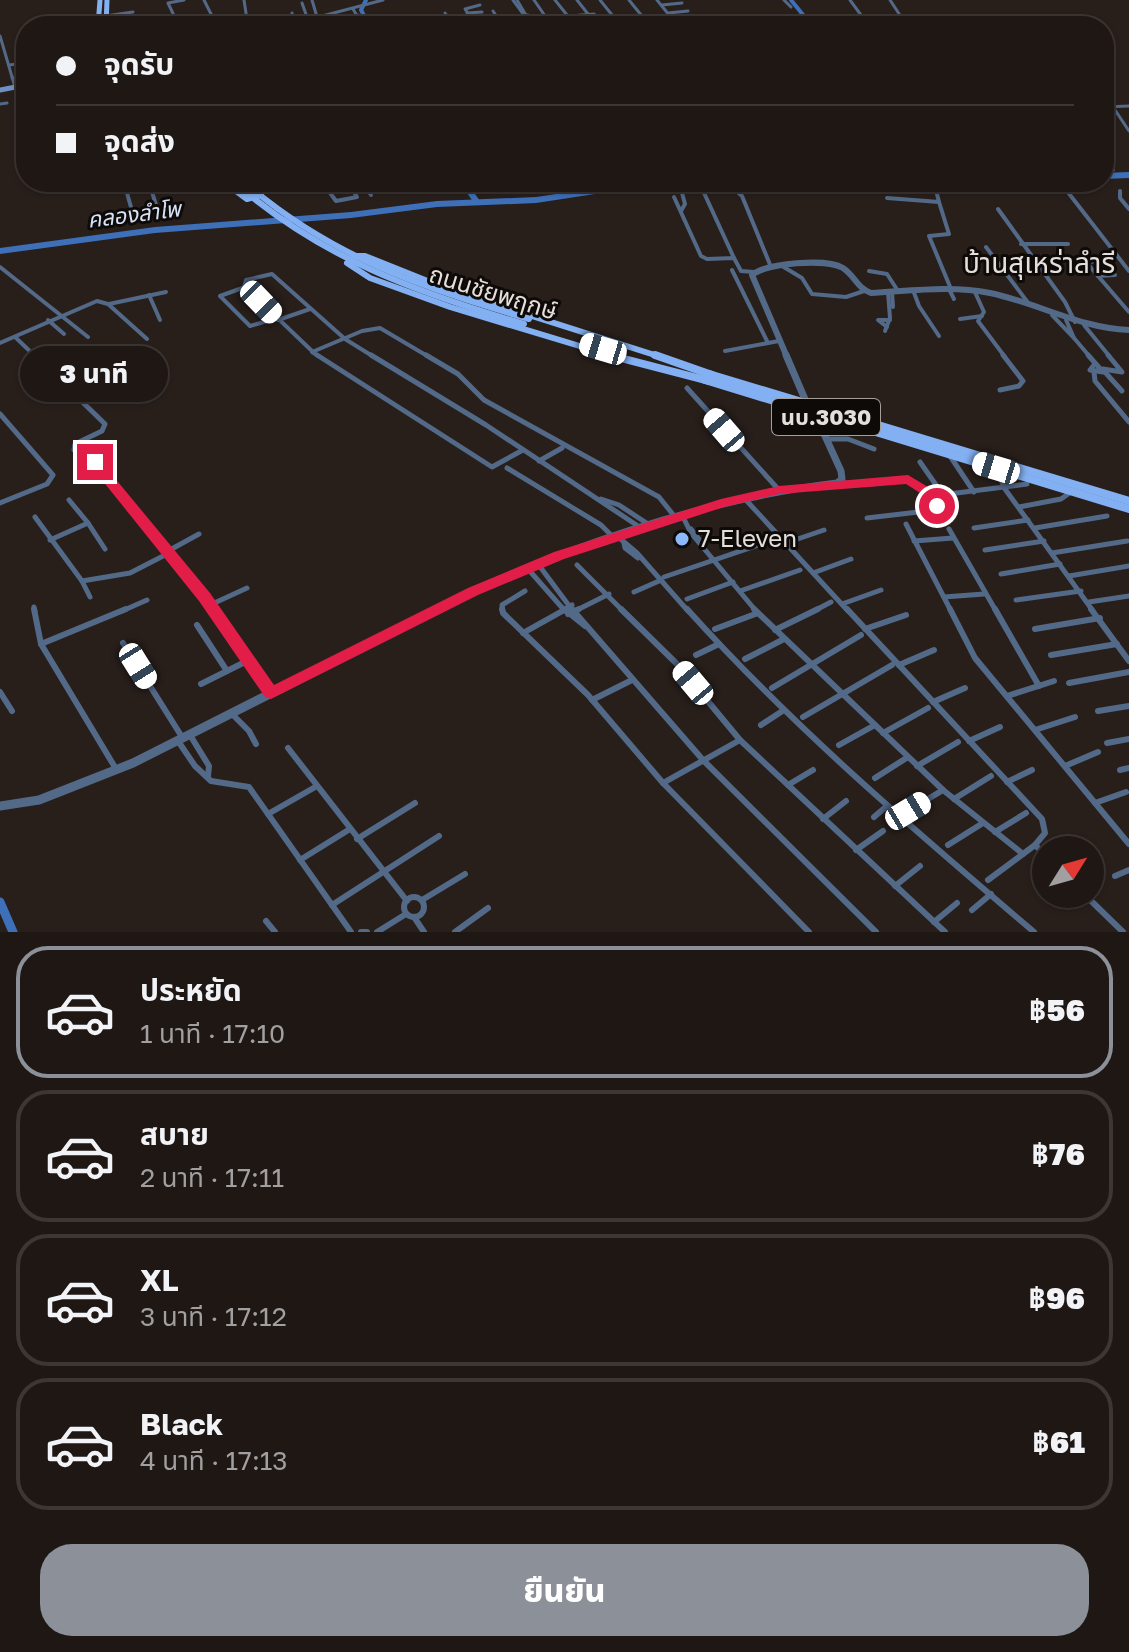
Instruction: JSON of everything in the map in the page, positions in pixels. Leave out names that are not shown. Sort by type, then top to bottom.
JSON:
[{"type":"main road","points":[[105,16],[107,0]]},
{"type":"main road","points":[[238,192],[247,199],[261,195],[259,192]]},
{"type":"main road","name":"ถนนชัยพฤกษ์","points":[[245,192],[275,218],[362,268],[436,298],[807,404],[1129,501]]},
{"type":"main road","name":"ถนนชัยพฤกษ์","points":[[256,192],[294,222],[372,266],[526,322]]},
{"type":"main road","points":[[356,256],[365,256],[449,290],[640,349],[711,378],[617,358],[457,309],[386,283],[347,263],[356,256]]},
{"type":"main road","name":"ถนนชัยพฤกษ์","points":[[711,378],[815,414],[1129,509]]},
{"type":"street","points":[[174,16],[168,3],[184,0]]},
{"type":"street","points":[[323,16],[383,0]]},
{"type":"street","points":[[555,0],[568,16],[596,16]]},
{"type":"street","points":[[577,0],[588,14]]},
{"type":"street","points":[[600,0],[613,16]]},
{"type":"street","points":[[629,0],[642,16]]},
{"type":"street","points":[[657,0],[669,16]]},
{"type":"street","points":[[784,0],[791,7]]},
{"type":"street","points":[[516,1],[526,16]]},
{"type":"street","points":[[302,3],[307,16]]},
{"type":"street","points":[[661,5],[682,3]]},
{"type":"street","points":[[469,16],[465,9],[480,5]]},
{"type":"street","points":[[352,8],[358,15]]},
{"type":"street","points":[[493,11],[496,16]]},
{"type":"street","points":[[667,13],[688,11]]},
{"type":"street","points":[[105,16],[133,12]]},
{"type":"street","points":[[467,13],[482,12]]},
{"type":"street","points":[[349,16],[358,15]]},
{"type":"street","points":[[0,36],[12,78],[16,82]]},
{"type":"street","points":[[9,65],[16,64]]},
{"type":"street","points":[[12,78],[16,77]]},
{"type":"street","points":[[0,104],[7,103]]},
{"type":"street","points":[[1114,108],[1129,131]]},
{"type":"street","points":[[1120,191],[1120,198],[1129,209]]},
{"type":"street","points":[[127,192],[132,211]]},
{"type":"street","points":[[152,192],[156,205]]},
{"type":"street","points":[[329,192],[336,201],[357,197],[354,192]]},
{"type":"street","points":[[704,192],[741,271],[754,272],[782,266],[837,265],[846,271],[855,286],[864,291]]},
{"type":"street","points":[[737,192],[742,196],[771,267]]},
{"type":"street","points":[[905,192],[909,199]]},
{"type":"street","points":[[936,192],[949,234],[929,236],[951,293]]},
{"type":"street","points":[[1068,192],[1129,271]]},
{"type":"street","points":[[681,211],[685,204],[682,193]]},
{"type":"street","points":[[674,197],[701,256],[707,259],[734,258]]},
{"type":"street","points":[[887,198],[939,202]]},
{"type":"street","points":[[998,209],[1065,302],[1075,323]]},
{"type":"street","points":[[1021,244],[1068,244]]},
{"type":"street","points":[[986,247],[1030,307]]},
{"type":"street","points":[[1103,261],[1086,262],[1129,312]]},
{"type":"street","points":[[782,266],[802,278],[812,294],[846,297],[864,291],[913,290],[951,293]]},
{"type":"street","points":[[0,267],[88,337]]},
{"type":"street","points":[[732,270],[771,352]]},
{"type":"street","points":[[869,271],[887,274],[893,292],[893,307]]},
{"type":"street","points":[[754,272],[752,275],[807,404]]},
{"type":"street","points":[[244,287],[246,280],[272,274],[345,339],[645,526]]},
{"type":"street","points":[[1097,276],[1115,275]]},
{"type":"street","points":[[244,287],[312,352],[492,467],[523,450]]},
{"type":"street","points":[[244,287],[220,296],[250,326],[311,309]]},
{"type":"street","points":[[913,290],[919,306],[939,336]]},
{"type":"street","points":[[974,290],[983,315]]},
{"type":"street","points":[[939,297],[974,290],[1075,323],[1129,330]]},
{"type":"street","points":[[0,343],[94,301],[108,304],[166,292]]},
{"type":"street","points":[[890,320],[878,320],[886,329],[890,320],[893,292]]},
{"type":"street","points":[[149,295],[160,320]]},
{"type":"street","points":[[108,304],[147,339]]},
{"type":"street","points":[[960,319],[983,315]]},
{"type":"street","points":[[983,315],[978,321],[981,326],[1023,381],[1019,386],[1000,390]]},
{"type":"street","points":[[1052,315],[1074,338]]},
{"type":"street","points":[[48,320],[64,334]]},
{"type":"street","points":[[1066,320],[1094,369],[1095,381],[1129,422]]},
{"type":"street","points":[[1084,325],[1122,372],[1094,369]]},
{"type":"street","points":[[312,352],[373,328],[385,331],[458,374],[484,400],[659,497],[691,529],[691,533],[758,613],[784,639],[943,790],[1023,854]]},
{"type":"street","points":[[15,337],[105,424],[102,431],[75,444],[74,450],[95,462],[169,552],[271,693]]},
{"type":"street","points":[[725,351],[779,341]]},
{"type":"street","points":[[46,366],[72,354]]},
{"type":"street","points":[[54,373],[86,360]]},
{"type":"street","points":[[1103,370],[1122,391]]},
{"type":"street","points":[[687,388],[779,490]]},
{"type":"street","points":[[0,414],[53,475],[47,484],[0,503]]},
{"type":"street","points":[[815,414],[841,471],[842,479],[837,483]]},
{"type":"street","points":[[827,439],[848,439],[874,449]]},
{"type":"street","points":[[539,461],[562,448]]},
{"type":"street","points":[[949,454],[974,492]]},
{"type":"street","points":[[920,462],[943,496]]},
{"type":"street","points":[[507,468],[601,525],[618,539],[633,556],[662,579],[748,677],[887,806],[1034,932]]},
{"type":"street","points":[[996,468],[1005,489],[1129,661]]},
{"type":"street","points":[[0,806],[39,800],[116,770],[473,591],[538,564],[618,539],[645,526],[779,490],[837,483],[872,484],[908,479],[933,496],[937,506],[927,511],[867,518]]},
{"type":"street","points":[[933,496],[1027,484]]},
{"type":"street","points":[[1019,507],[1061,499],[1073,491]]},
{"type":"street","points":[[744,498],[930,705],[969,741],[1042,819],[1045,833],[1042,836]]},
{"type":"street","points":[[69,500],[105,549]]},
{"type":"street","points":[[1035,528],[1107,516]]},
{"type":"street","points":[[35,517],[82,581],[90,597]]},
{"type":"street","points":[[974,528],[1029,520]]},
{"type":"street","points":[[50,540],[88,523]]},
{"type":"street","points":[[906,524],[975,658],[1129,844]]},
{"type":"street","points":[[949,529],[1039,686]]},
{"type":"street","points":[[786,543],[824,530]]},
{"type":"street","points":[[82,581],[94,576],[130,573],[199,534]]},
{"type":"street","points":[[914,541],[954,538]]},
{"type":"street","points":[[634,592],[714,559],[773,540]]},
{"type":"street","points":[[985,550],[1044,541]]},
{"type":"street","points":[[1052,553],[1127,541]]},
{"type":"street","points":[[813,573],[851,559]]},
{"type":"street","points":[[538,564],[570,609]]},
{"type":"street","points":[[1001,574],[1060,564]]},
{"type":"street","points":[[577,565],[677,664],[740,740],[945,932]]},
{"type":"street","points":[[1069,576],[1129,566]]},
{"type":"street","points":[[528,568],[570,609],[703,760],[876,932]]},
{"type":"street","points":[[740,591],[800,570]]},
{"type":"street","points":[[542,584],[551,580]]},
{"type":"street","points":[[687,599],[733,582]]},
{"type":"street","points":[[210,605],[247,588]]},
{"type":"street","points":[[842,604],[881,590]]},
{"type":"street","points":[[525,591],[500,607],[592,700],[663,783],[809,932]]},
{"type":"street","points":[[1016,600],[1081,591]]},
{"type":"street","points":[[523,633],[570,609],[609,594]]},
{"type":"street","points":[[944,597],[984,594]]},
{"type":"street","points":[[1089,602],[1129,596]]},
{"type":"street","points":[[41,644],[147,600]]},
{"type":"street","points":[[775,630],[831,602]]},
{"type":"street","points":[[34,607],[41,644],[116,770]]},
{"type":"street","points":[[715,629],[758,613]]},
{"type":"street","points":[[772,688],[863,632],[906,615]]},
{"type":"street","points":[[1035,629],[1100,618]]},
{"type":"street","points":[[197,625],[227,671]]},
{"type":"street","points":[[745,659],[784,639]]},
{"type":"street","points":[[123,643],[184,737],[209,766],[208,776]]},
{"type":"street","points":[[696,655],[719,644]]},
{"type":"street","points":[[1051,655],[1117,644]]},
{"type":"street","points":[[803,717],[895,665],[934,650]]},
{"type":"street","points":[[201,684],[247,661]]},
{"type":"street","points":[[1069,683],[1129,672]]},
{"type":"street","points":[[592,700],[632,680]]},
{"type":"street","points":[[1007,696],[1054,681]]},
{"type":"street","points":[[883,733],[965,688]]},
{"type":"street","points":[[0,692],[12,711]]},
{"type":"street","points":[[1098,711],[1129,706]]},
{"type":"street","points":[[761,725],[784,710]]},
{"type":"street","points":[[232,713],[249,731],[256,744]]},
{"type":"street","points":[[1035,730],[1075,717]]},
{"type":"street","points":[[839,745],[875,725]]},
{"type":"street","points":[[969,741],[1000,727]]},
{"type":"street","points":[[184,737],[199,772],[216,784],[246,785],[351,932]]},
{"type":"street","points":[[1107,743],[1129,739]]},
{"type":"street","points":[[663,783],[740,740]]},
{"type":"street","points":[[917,766],[958,742]]},
{"type":"street","points":[[288,748],[407,901]]},
{"type":"street","points":[[1065,766],[1098,752]]},
{"type":"street","points":[[875,778],[908,757]]},
{"type":"street","points":[[1120,770],[1129,768]]},
{"type":"street","points":[[788,785],[813,770]]},
{"type":"street","points":[[1007,782],[1032,770]]},
{"type":"street","points":[[954,799],[991,776]]},
{"type":"street","points":[[268,814],[317,786]]},
{"type":"street","points":[[908,811],[943,790]]},
{"type":"street","points":[[1095,803],[1126,792]]},
{"type":"street","points":[[823,819],[846,801]]},
{"type":"street","points":[[357,839],[415,803]]},
{"type":"street","points":[[874,817],[887,806]]},
{"type":"street","points":[[995,832],[1026,813]]},
{"type":"street","points":[[948,845],[983,823]]},
{"type":"street","points":[[300,860],[350,829]]},
{"type":"street","points":[[856,850],[883,831]]},
{"type":"street","points":[[332,905],[439,836]]},
{"type":"street","points":[[988,880],[1032,847]]},
{"type":"street","points":[[895,886],[920,866]]},
{"type":"street","points":[[1115,876],[1129,870]]},
{"type":"street","points":[[424,932],[403,906],[413,898],[422,900],[465,874]]},
{"type":"street","points":[[972,910],[991,894]]},
{"type":"street","points":[[377,932],[423,911],[422,900]]},
{"type":"street","points":[[934,922],[957,903]]},
{"type":"street","points":[[455,932],[488,908]]},
{"type":"street","points":[[1098,908],[1123,932]]},
{"type":"street","points":[[266,921],[275,932]]},
{"type":"street","points":[[361,932],[367,932]]},
{"type":"waterway","points":[[364,16],[361,10],[366,0]]},
{"type":"waterway","points":[[791,0],[804,16]]},
{"type":"waterway","name":"คลองลำโพ","points":[[1114,176],[1129,175]]},
{"type":"waterway","points":[[470,192],[477,202]]},
{"type":"waterway","name":"คลองลำโพ","points":[[0,251],[155,230],[351,215],[437,204],[536,200],[588,192]]},
{"type":"waterway","points":[[0,902],[13,932]]},
{"type":"place","name":"7-Eleven","points":[[682,539]]},
{"type":"district","name":"บ้านสุเหร่าลำรี","points":[[1039,263]]},
{"type":"route","points":[[95,462],[204,597],[271,693],[473,591],[559,555],[721,504],[779,490],[908,479],[933,496],[937,506]]}]
